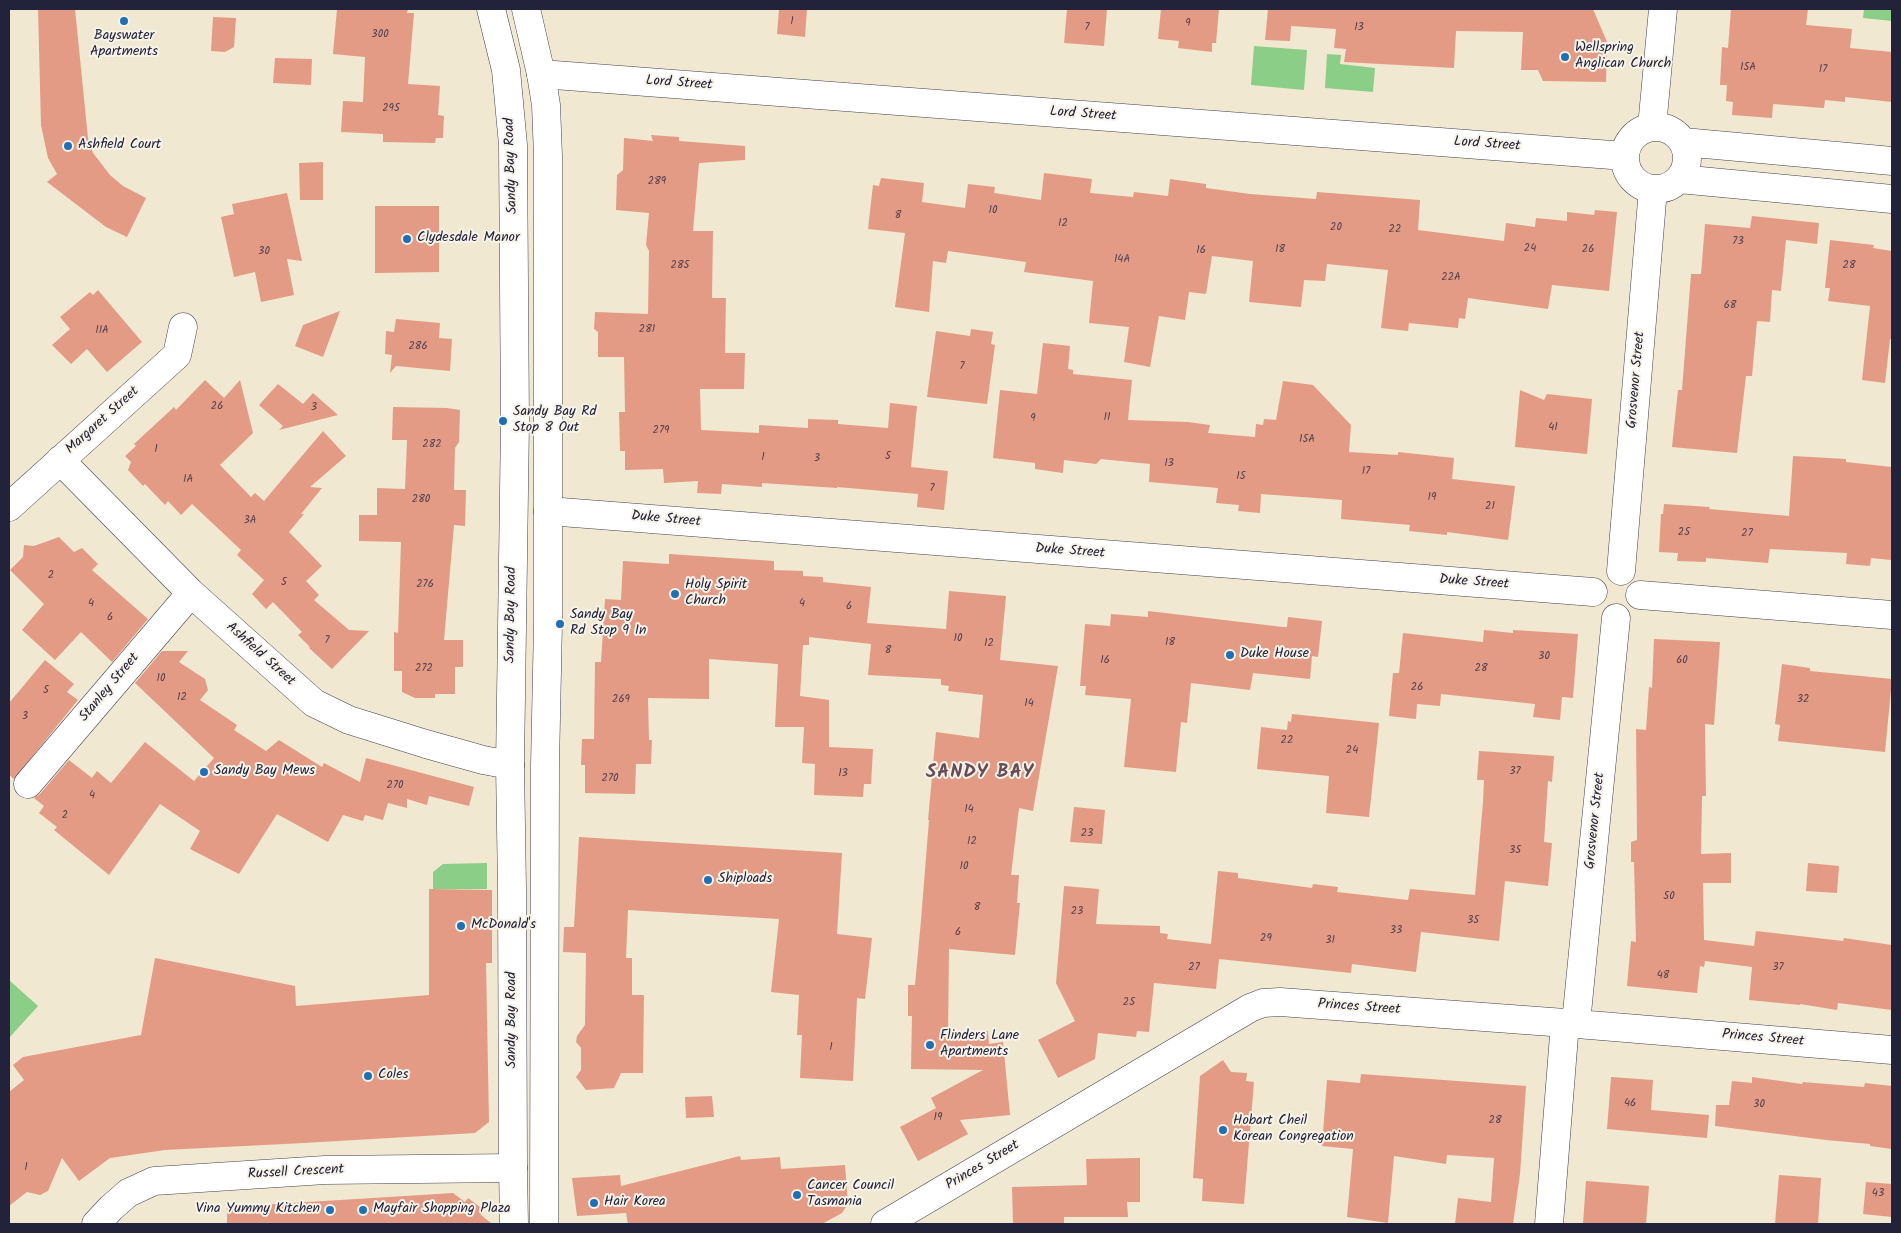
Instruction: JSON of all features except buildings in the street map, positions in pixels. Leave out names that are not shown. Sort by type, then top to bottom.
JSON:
[{"type":"street","name":"Sandy Bay Road","points":[[491,9],[506,70],[513,144],[514,508],[510,765],[512,1168],[514,1224]]},
{"type":"street","points":[[526,9],[546,104],[548,156],[548,622],[545,766],[544,1224]]},
{"type":"street","points":[[1652,127],[1663,9]]},
{"type":"street","name":"Lord Street","points":[[506,70],[1625,156]]},
{"type":"street","points":[[1679,179],[1687,161],[1686,151],[1683,142],[1670,130],[1652,127],[1644,129],[1631,140],[1625,156],[1626,165],[1629,174],[1643,186],[1662,188],[1679,179],[1892,198]]},
{"type":"street","points":[[1683,142],[1892,160]]},
{"type":"street","name":"Grosvenor Street","points":[[1621,571],[1653,188]]},
{"type":"street","name":"Margaret Street","points":[[9,507],[177,355],[183,327]]},
{"type":"street","name":"Ashfield Street","points":[[60,460],[191,593],[314,703],[349,720],[455,752],[510,765],[545,766]]},
{"type":"street","name":"Duke Street","points":[[514,508],[1593,592]]},
{"type":"street","points":[[1621,571],[1627,573],[1637,583],[1640,595],[1635,609],[1630,614],[1616,618],[1602,613],[1596,607],[1593,600],[1593,592],[1595,584],[1605,573],[1621,571]]},
{"type":"street","name":"Stanley Street","points":[[28,784],[191,593]]},
{"type":"street","points":[[1640,595],[1892,615]]},
{"type":"street","name":"Grosvenor Street","points":[[1549,1224],[1616,618]]},
{"type":"street","points":[[511,841],[546,831]]},
{"type":"street","name":"Princes Street","points":[[885,1224],[1250,1008],[1264,1003],[1280,1002],[1570,1023],[1892,1050]]},
{"type":"street","name":"Russell Crescent","points":[[96,1224],[128,1193],[154,1182],[325,1170],[543,1167]]},
{"type":"green space","points":[[1864,9],[1892,9],[1892,21],[1863,18]]},
{"type":"green space","points":[[1254,46],[1307,50],[1304,90],[1251,85]]},
{"type":"green space","points":[[1327,54],[1341,55],[1340,64],[1375,68],[1373,92],[1325,88]]},
{"type":"green space","points":[[487,863],[487,889],[433,889],[433,872],[443,864]]},
{"type":"green space","points":[[9,980],[38,1006],[9,1038]]},
{"type":"place","name":"Bayswater Apartments","points":[[124,21]]},
{"type":"place","name":"Wellspring Anglican Church","points":[[1565,57]]},
{"type":"place","name":"Ashfield Court","points":[[68,146]]},
{"type":"place","name":"Clydesdale Manor","points":[[407,239]]},
{"type":"place","name":"Sandy Bay Rd Stop 8 Out","points":[[503,421]]},
{"type":"place","name":"Holy Spirit Church","points":[[675,594]]},
{"type":"place","name":"Sandy Bay Rd Stop 9 In","points":[[560,624]]},
{"type":"place","name":"Duke House","points":[[1230,655]]},
{"type":"place","name":"Sandy Bay Mews","points":[[204,772]]},
{"type":"place","name":"Shiploads","points":[[708,880]]},
{"type":"place","name":"McDonald's","points":[[461,926]]},
{"type":"place","name":"Flinders Lane Apartments","points":[[930,1045]]},
{"type":"place","name":"Coles","points":[[368,1076]]},
{"type":"place","name":"Hobart Cheil Korean Congregation","points":[[1223,1130]]},
{"type":"place","name":"Cancer Council Tasmania","points":[[797,1195]]},
{"type":"place","name":"Hair Korea","points":[[594,1203]]},
{"type":"place","name":"Vina Yummy Kitchen","points":[[330,1210]]},
{"type":"place","name":"Mayfair Shopping Plaza","points":[[363,1210]]},
{"type":"district","name":"SANDY BAY","points":[[980,774]]}]
